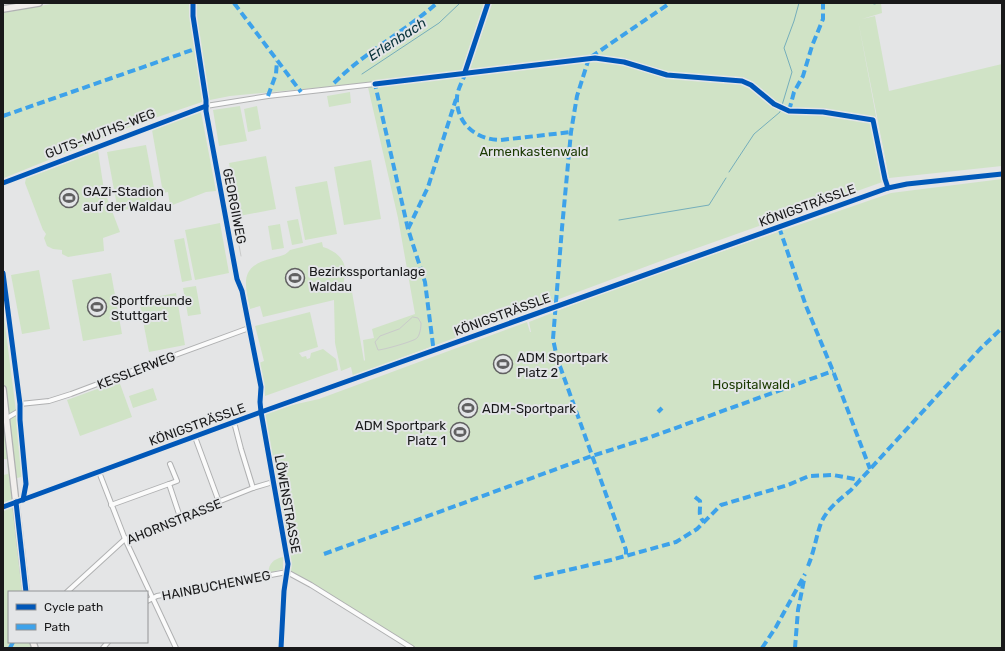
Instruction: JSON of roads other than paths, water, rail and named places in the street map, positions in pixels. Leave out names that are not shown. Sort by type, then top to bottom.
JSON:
[{"type":"main road","points":[[3,9],[39,3]]},
{"type":"main road","points":[[3,389],[26,591]]},
{"type":"street","name":"GEORGIIWEG","points":[[193,3],[194,27],[206,106],[237,279],[242,291],[261,386],[261,412]]},
{"type":"street","name":"GUTS-MUTHS-WEG","points":[[3,183],[206,106],[268,96],[375,84]]},
{"type":"street","name":"KÖNIGSTRÄSSLE","points":[[16,502],[261,412],[888,188],[907,184],[1002,174]]},
{"type":"street","name":"KESSLERWEG","points":[[20,404],[49,401],[90,387],[148,364],[216,342],[249,328]]},
{"type":"street","points":[[7,418],[19,411]]},
{"type":"street","name":"LÖWENSTRASSE","points":[[261,412],[288,564],[284,591],[281,648]]},
{"type":"street","points":[[234,422],[254,488]]},
{"type":"street","points":[[195,437],[219,502]]},
{"type":"street","points":[[111,505],[177,481],[170,464]]},
{"type":"street","points":[[99,472],[125,538],[176,648]]},
{"type":"street","name":"AHORNSTRASSE","points":[[68,591],[125,538],[273,482]]},
{"type":"street","points":[[169,484],[180,516]]},
{"type":"street","points":[[287,572],[311,585],[412,648]]},
{"type":"street","name":"HAINBUCHENWEG","points":[[148,600],[152,598],[287,572]]},
{"type":"waterway","name":"Erlenbach","points":[[362,74],[439,23],[460,3]]},
{"type":"waterway","points":[[729,172],[754,134],[780,112],[792,72],[784,48],[799,3]]},
{"type":"waterway","points":[[870,3],[875,4]]},
{"type":"waterway","points":[[619,220],[709,205],[726,178]]},
{"type":"tram line","points":[[231,202],[241,256]]},
{"type":"tram line","points":[[413,317],[418,318],[421,323],[420,333],[417,338],[399,345],[378,350],[375,342],[380,336],[399,329],[413,317]]},
{"type":"place","name":"GAZi-Stadion auf der Waldau","points":[[69,198]]},
{"type":"place","name":"Bezirkssportanlage Waldau","points":[[295,278]]},
{"type":"place","name":"Sportfreunde Stuttgart","points":[[97,307]]},
{"type":"place","name":"ADM Sportpark Platz 2","points":[[503,364]]},
{"type":"place","name":"ADM-Sportpark","points":[[468,408]]},
{"type":"place","name":"ADM Sportpark Platz 1","points":[[460,432]]},
{"type":"park label","name":"Armenkastenwald","points":[[534,151]]},
{"type":"park label","name":"Hospitalwald","points":[[751,384]]}]
